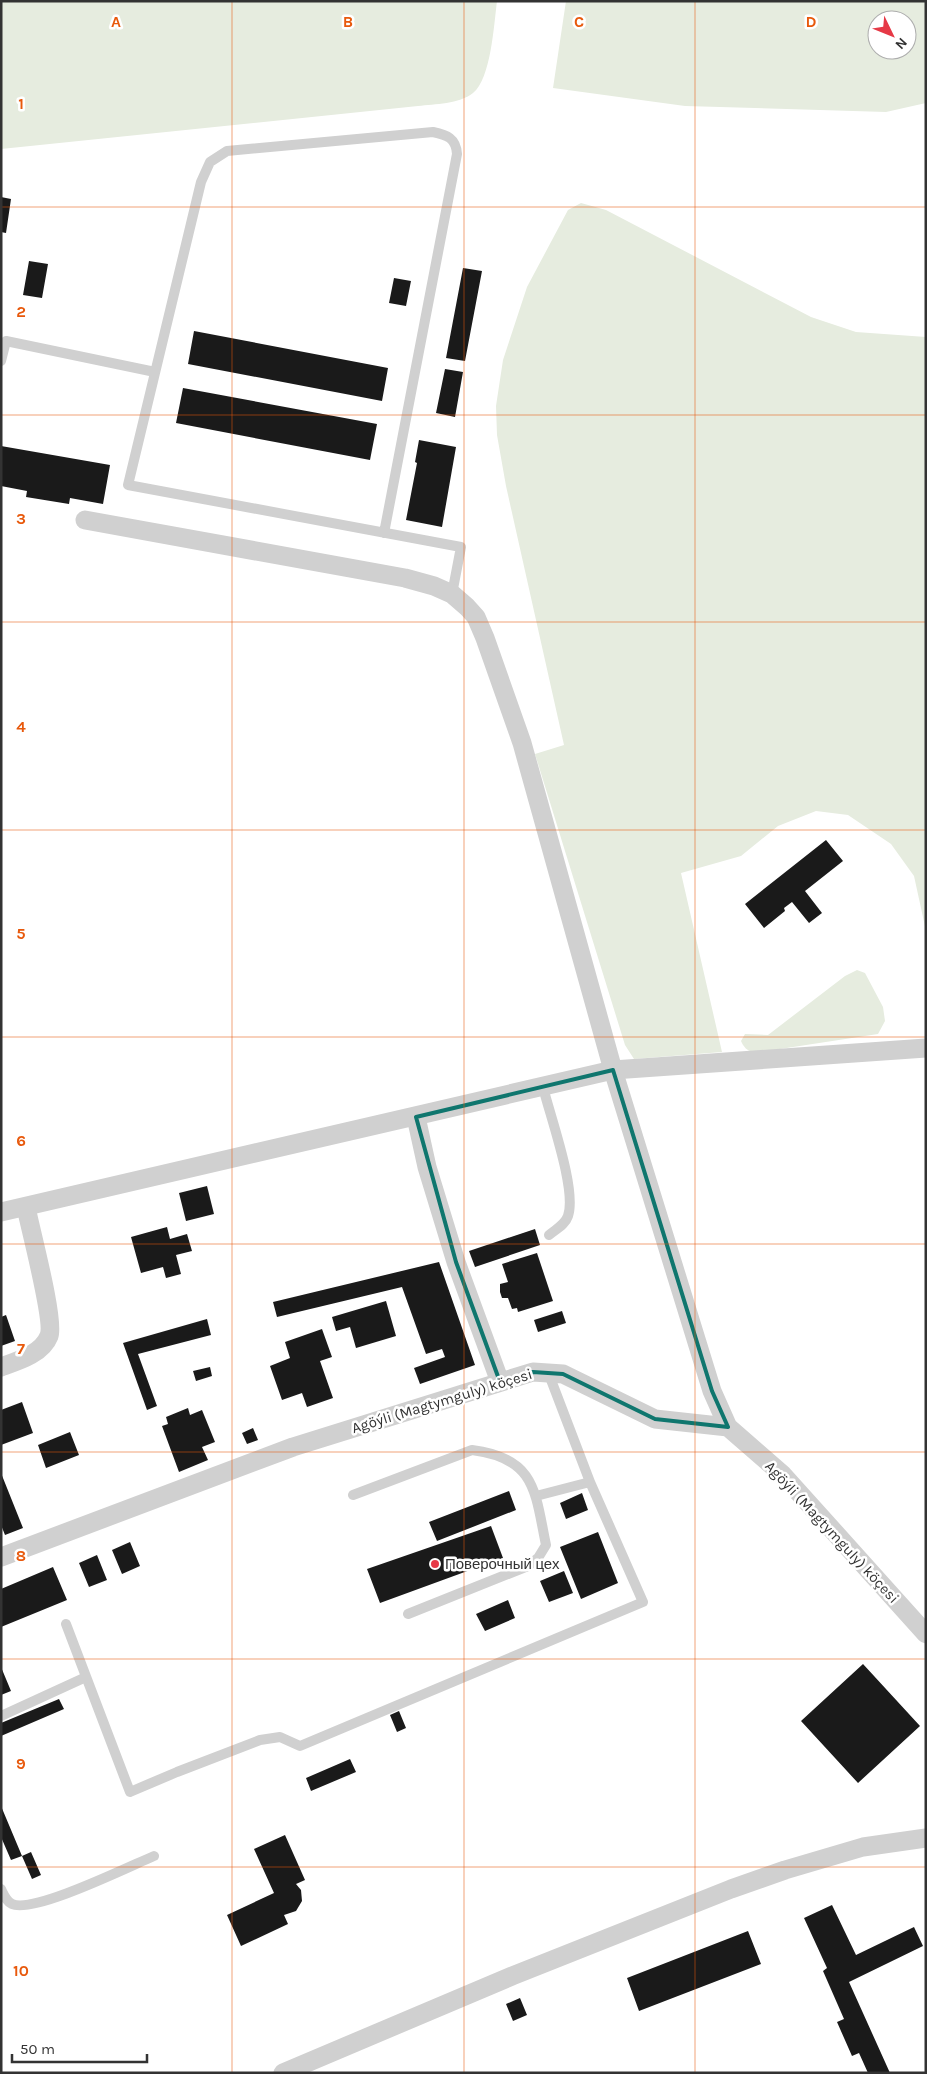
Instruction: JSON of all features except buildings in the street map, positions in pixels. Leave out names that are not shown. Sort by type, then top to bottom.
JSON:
[{"type":"street","points":[[85,520],[405,578],[434,586],[452,594],[476,617],[522,743],[613,1070],[712,1391],[728,1427]]},
{"type":"street","points":[[1,1212],[613,1070],[926,1048]]},
{"type":"street","points":[[416,1117],[427,1166],[456,1262],[500,1382]]},
{"type":"street","points":[[1,1367],[38,1351],[49,1336],[50,1316],[26,1207]]},
{"type":"street","name":"Agöýli (Magtymguly) köçesi","points":[[1,1557],[293,1447],[533,1372],[548,1372],[563,1374],[655,1419],[728,1427],[783,1475],[926,1634]]},
{"type":"street","points":[[283,2073],[512,1976],[785,1870],[863,1847],[926,1838]]},
{"type":"lane","points":[[384,532],[457,154],[456,146],[451,138],[444,134],[433,132],[227,151],[210,162],[201,182],[128,484],[461,547],[452,594]]},
{"type":"lane","points":[[1,361],[6,341],[155,372]]},
{"type":"lane","points":[[543,1087],[571,1202],[568,1217],[564,1224],[549,1234]]},
{"type":"lane","points":[[66,1624],[130,1792],[260,1740],[280,1737],[300,1746],[643,1602],[590,1482],[548,1372]]},
{"type":"lane","points":[[353,1495],[472,1450],[492,1452],[527,1475],[536,1496],[546,1545],[538,1558],[528,1566],[408,1614]]},
{"type":"lane","points":[[536,1496],[590,1482]]},
{"type":"lane","points":[[1,1716],[86,1677]]},
{"type":"lane","points":[[1,1889],[6,1900],[12,1904],[28,1905],[79,1889],[154,1856]]},
{"type":"highlighted area","points":[[613,1070],[712,1391],[728,1427],[655,1419],[563,1374],[533,1372],[500,1382],[456,1262],[416,1117]]},
{"type":"shaded area","points":[[1,1],[497,1],[491,50],[484,76],[473,93],[461,99],[439,104],[1,149]]},
{"type":"shaded area","points":[[566,1],[926,1],[926,103],[886,112],[685,106],[553,88]]},
{"type":"shaded area","points":[[581,203],[606,210],[811,317],[856,332],[926,337],[926,931],[914,876],[891,844],[848,815],[816,811],[778,826],[741,856],[681,873],[722,1052],[634,1059],[625,1045],[535,754],[564,745],[506,486],[497,435],[496,406],[503,360],[527,287],[568,210]]},
{"type":"shaded area","points":[[857,970],[865,973],[883,1007],[885,1021],[878,1034],[761,1052],[749,1051],[743,1045],[741,1041],[745,1034],[768,1035],[845,976]]},
{"type":"place","name":"Поверочный цех","points":[[435,1564]]}]
